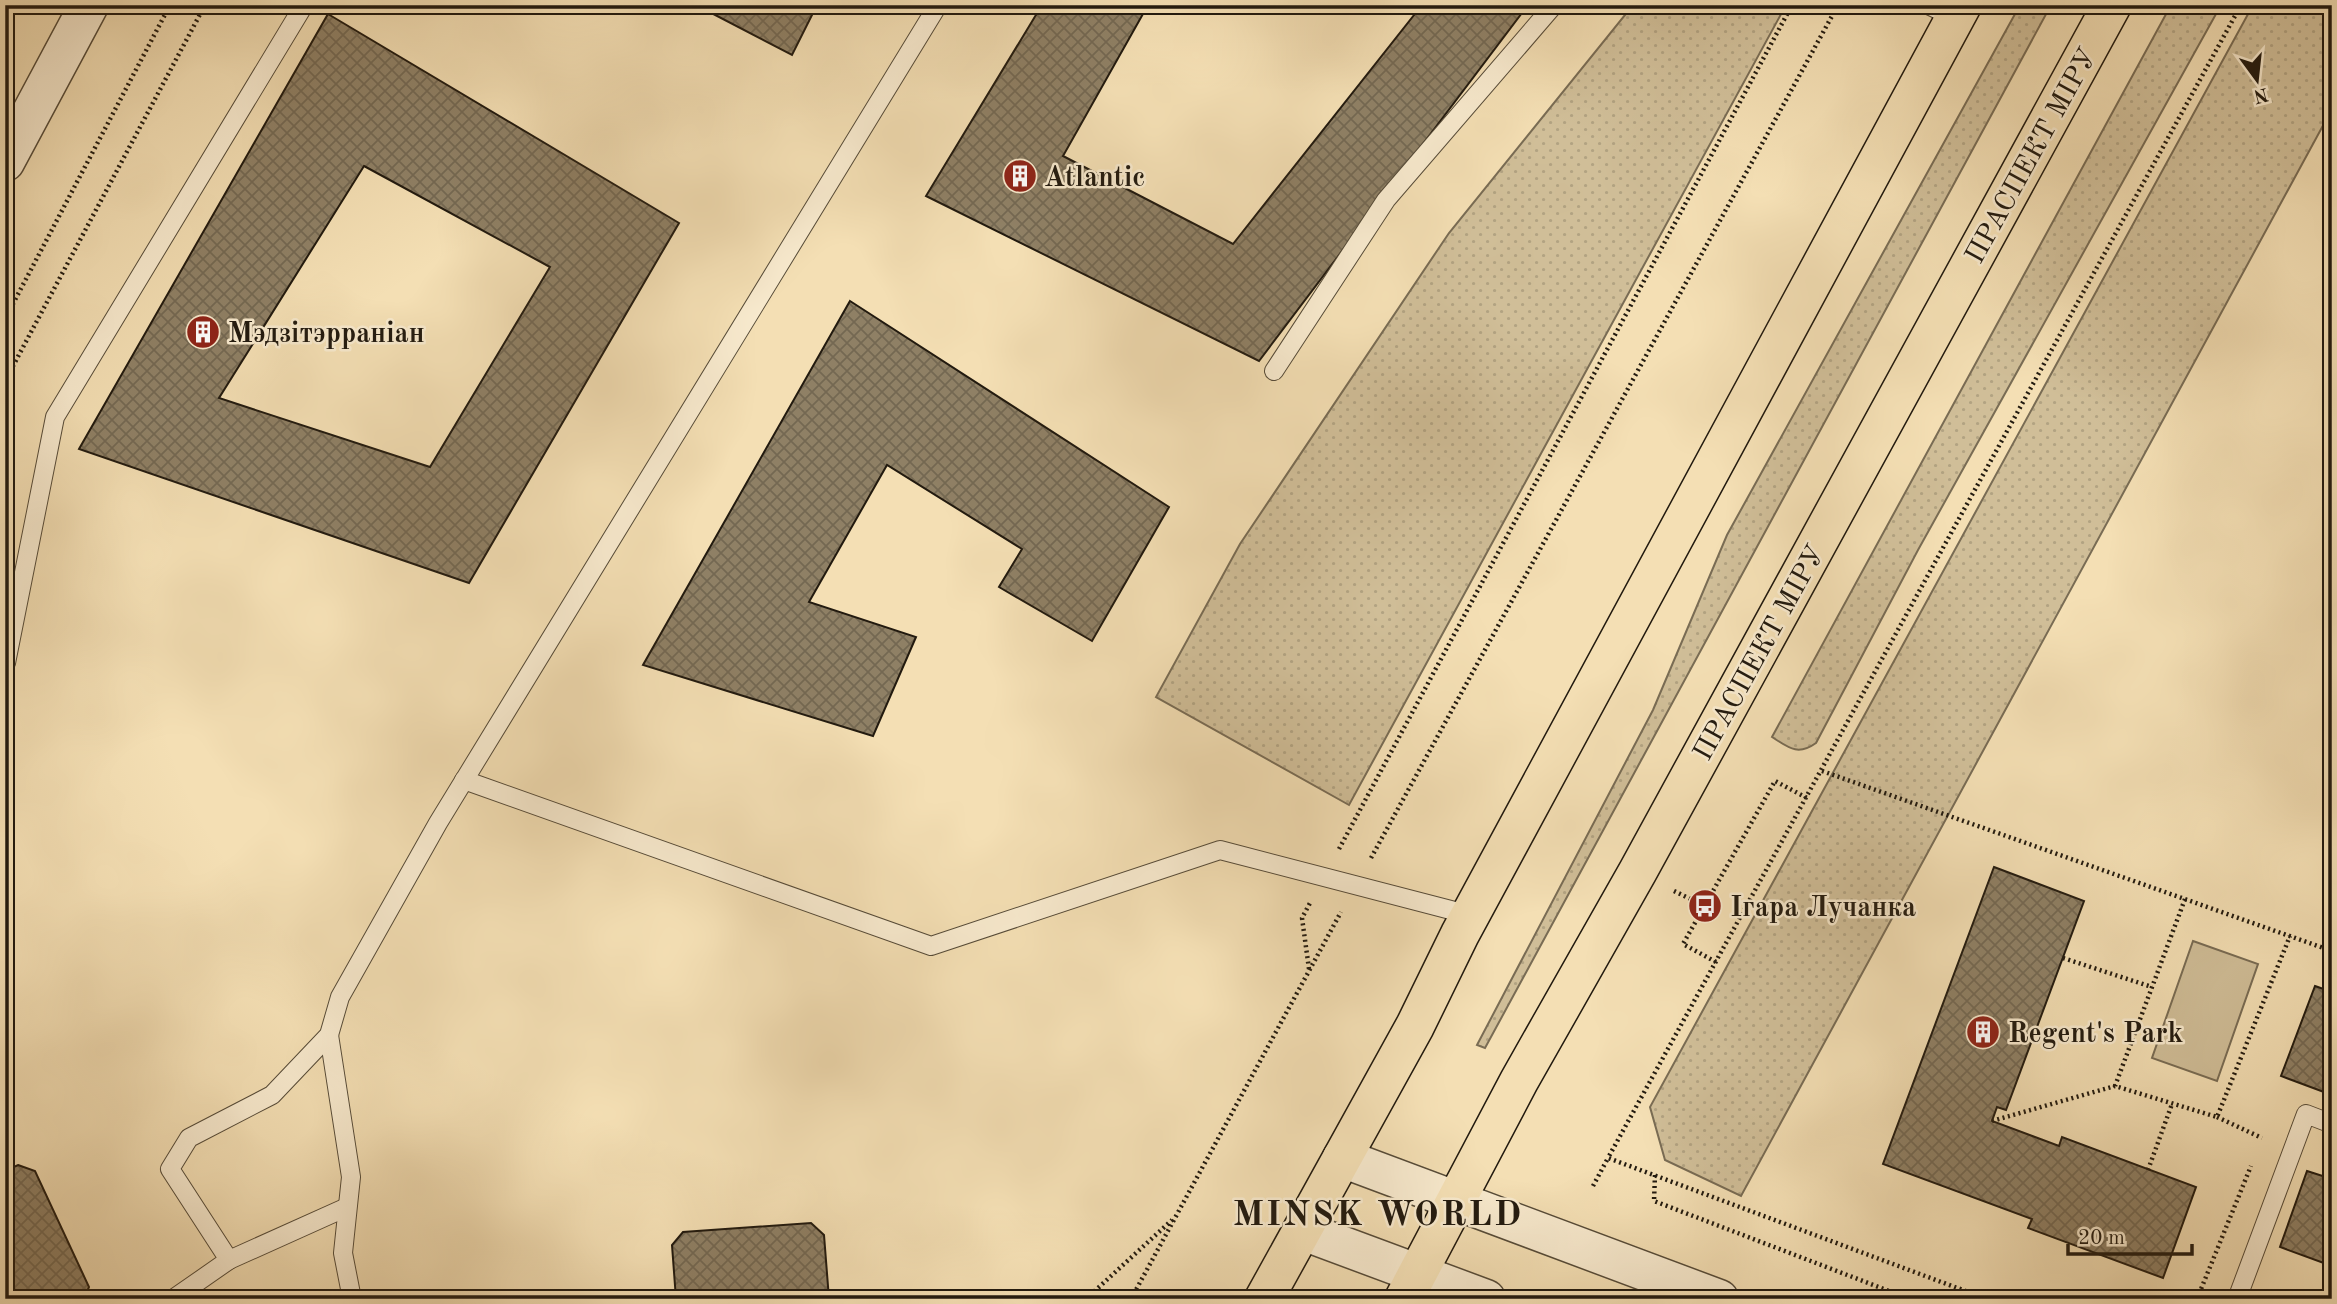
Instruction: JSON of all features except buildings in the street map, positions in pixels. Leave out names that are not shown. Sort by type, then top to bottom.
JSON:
[{"type":"main road","name":"ПРАСПЕКТ МІРУ","points":[[1411,1286],[1519,1081],[1638,871],[2112,5]]},
{"type":"main road","points":[[1264,1299],[1415,1026],[1470,915],[1949,9]]},
{"type":"street","points":[[5,162],[89,5]]},
{"type":"street","points":[[1342,1158],[1719,1299]]},
{"type":"street","points":[[1303,1231],[1411,1286],[1486,1299]]},
{"type":"lane","points":[[6,663],[55,417],[304,5]]},
{"type":"lane","points":[[352,1299],[343,1253],[351,1177],[329,1035],[340,997],[464,780],[938,5]]},
{"type":"lane","points":[[1273,371],[1386,200],[1554,5]]},
{"type":"lane","points":[[464,780],[931,946],[1220,850],[1470,915]]},
{"type":"lane","points":[[229,1260],[170,1169],[189,1138],[272,1095],[329,1035]]},
{"type":"lane","points":[[2236,1299],[2306,1114],[2332,1124]]},
{"type":"lane","points":[[173,1299],[229,1260],[346,1207]]},
{"type":"path","points":[[5,319],[170,5]]},
{"type":"path","points":[[5,381],[205,5]]},
{"type":"path","points":[[1309,971],[1302,918],[1792,5]]},
{"type":"path","points":[[1131,1299],[1838,5]]},
{"type":"path","points":[[1593,1186],[2241,5]]},
{"type":"path","points":[[1822,771],[2332,951]]},
{"type":"path","points":[[1716,962],[1683,944],[1775,781],[1807,798]]},
{"type":"path","points":[[2115,1086],[2185,900]]},
{"type":"path","points":[[2217,1117],[2290,936]]},
{"type":"path","points":[[2063,958],[2152,987]]},
{"type":"path","points":[[1992,1121],[2115,1086],[2217,1117],[2263,1137],[2258,1149]]},
{"type":"path","points":[[2148,1170],[2172,1104]]},
{"type":"path","points":[[1608,1158],[1987,1299]]},
{"type":"path","points":[[2197,1299],[2253,1162]]},
{"type":"path","points":[[1655,1175],[1654,1201],[1910,1299]]},
{"type":"path","points":[[1086,1299],[1175,1217]]},
{"type":"shaded area","points":[[1633,5],[1786,5],[1349,805],[1156,697],[1240,544],[1449,233]]},
{"type":"shaded area","points":[[2020,5],[2051,5],[1485,1048],[1477,1045],[1653,710],[1727,535]]},
{"type":"shaded area","points":[[2171,5],[2221,5],[1918,550],[1816,743],[1799,750],[1789,747],[1772,737]]},
{"type":"shaded area","points":[[2253,5],[2332,5],[2332,109],[1741,1196],[1665,1160],[1650,1107]]},
{"type":"shaded area","points":[[2193,941],[2258,964],[2217,1081],[2152,1058]]},
{"type":"place","name":"Atlantic","points":[[1020,176]]},
{"type":"place","name":"Мэдзітэрраніан","points":[[203,332]]},
{"type":"place","name":"Ігара Лучанка","points":[[1705,906]]},
{"type":"place","name":"Regent's Park","points":[[1983,1032]]},
{"type":"district","name":"MINSK WORLD","points":[[1378,1213]]}]
